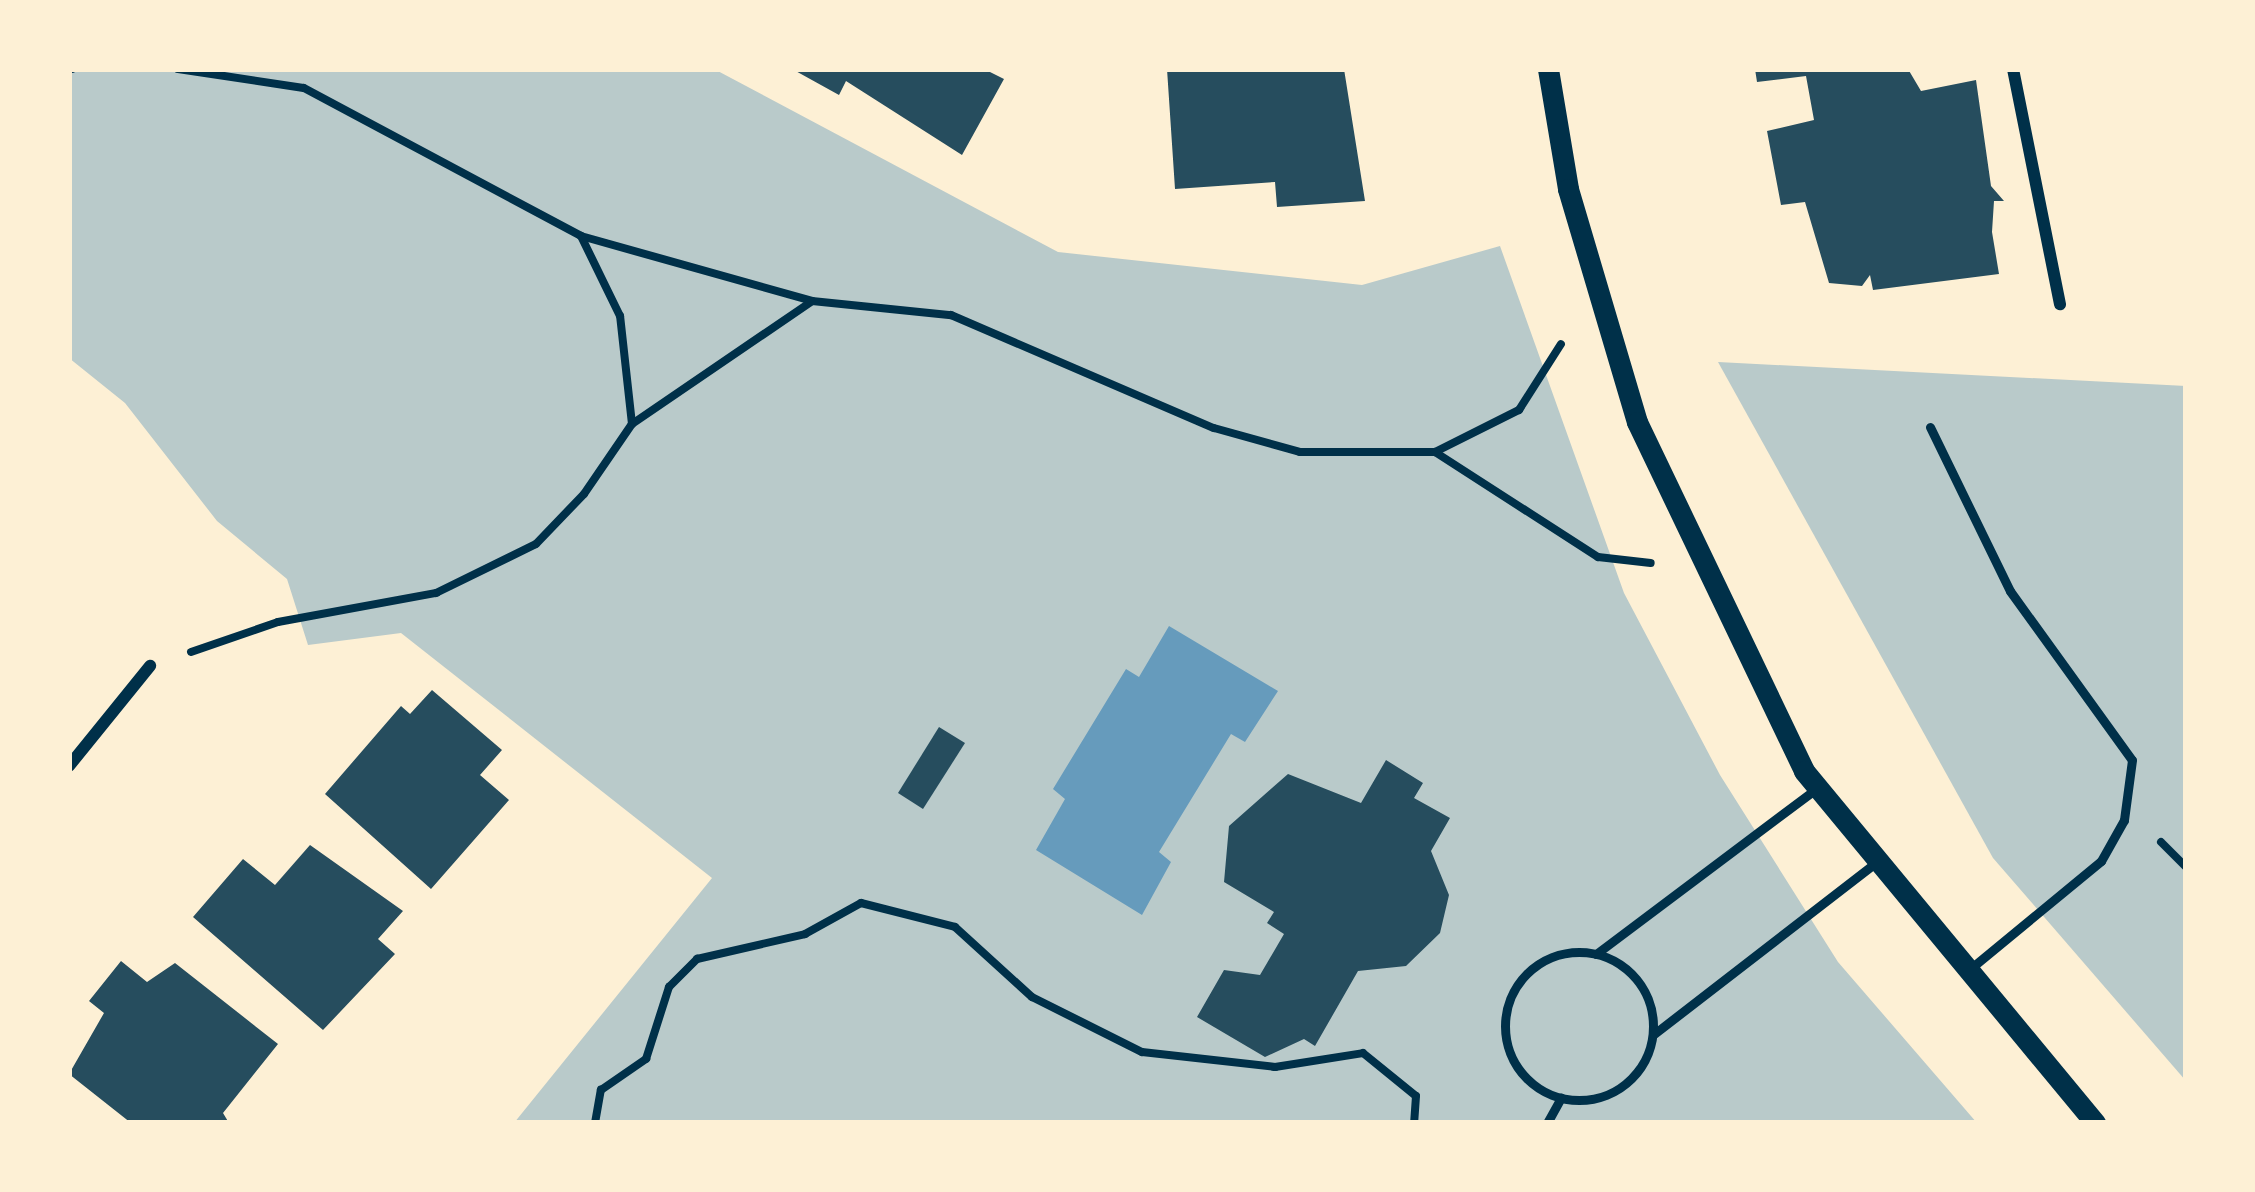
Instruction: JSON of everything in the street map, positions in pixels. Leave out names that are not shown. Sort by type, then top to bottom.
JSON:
[{"type":"street","points":[[1548,69],[1595,295],[1701,568],[1817,788],[1965,973],[2096,1123]]},
{"type":"street","points":[[2013,69],[2060,304]]},
{"type":"street","points":[[69,766],[150,666]]},
{"type":"lane","points":[[1930,428],[2010,591],[2132,760],[2124,820],[2101,861],[1965,973]]},
{"type":"lane","points":[[1817,788],[1595,954],[1544,961],[1510,997],[1508,1048],[1519,1070],[1561,1098],[1611,1093],[1654,1034],[1875,862]]},
{"type":"lane","points":[[1595,954],[1645,991],[1654,1034]]},
{"type":"lane","points":[[1546,1123],[1561,1098]]},
{"type":"path","points":[[178,69],[304,88],[581,236],[812,301],[951,315],[1214,428],[1300,452],[1435,452],[1519,410],[1595,295]]},
{"type":"path","points":[[581,236],[620,316],[632,424]]},
{"type":"path","points":[[150,666],[278,622],[436,593],[536,544],[632,424],[812,301]]},
{"type":"path","points":[[1435,452],[1598,557],[1701,568]]},
{"type":"path","points":[[595,1123],[601,1090],[646,1059],[669,987],[697,959],[805,934],[860,903],[955,927],[1032,997],[1142,1052],[1275,1067],[1363,1053],[1415,1096],[1414,1123]]},
{"type":"shaded area","points":[[69,69],[714,69],[1058,252],[1362,285],[1500,246],[1624,593],[1720,775],[1838,962],[1977,1123],[514,1123],[712,878],[401,633],[308,645],[287,579],[217,521],[125,403],[69,358]]},
{"type":"shaded area","points":[[1718,362],[2186,386],[2186,1081],[1993,858]]},
{"type":"water","points":[[1169,626],[1278,691],[1245,742],[1231,734],[1159,852],[1171,862],[1142,915],[1036,850],[1065,799],[1053,789],[1126,669],[1139,677]]},
{"type":"building","points":[[792,69],[984,69],[1004,79],[962,155],[846,81],[839,95]]},
{"type":"building","points":[[1167,69],[1344,69],[1365,201],[1277,207],[1275,182],[1175,189]]},
{"type":"building","points":[[1755,69],[1908,69],[1921,91],[1976,80],[1991,186],[2004,201],[1994,201],[1992,232],[1999,274],[1873,290],[1870,275],[1862,286],[1829,283],[1805,202],[1781,205],[1767,131],[1814,120],[1806,76],[1757,82]]},
{"type":"building","points":[[432,690],[502,750],[480,775],[509,800],[431,889],[325,794],[401,706],[410,714]]},
{"type":"building","points":[[939,727],[965,743],[923,809],[898,793]]},
{"type":"building","points":[[1386,760],[1423,783],[1414,798],[1450,818],[1431,851],[1449,895],[1440,933],[1406,966],[1358,971],[1315,1046],[1304,1039],[1265,1057],[1197,1017],[1224,970],[1260,975],[1284,934],[1267,923],[1274,912],[1224,882],[1229,826],[1288,774],[1361,803]]},
{"type":"building","points":[[310,845],[403,911],[378,939],[395,954],[323,1030],[193,917],[243,859],[275,885]]},
{"type":"building","points":[[121,961],[147,982],[175,963],[278,1044],[223,1113],[229,1123],[131,1123],[69,1074],[104,1013],[89,1001]]}]
